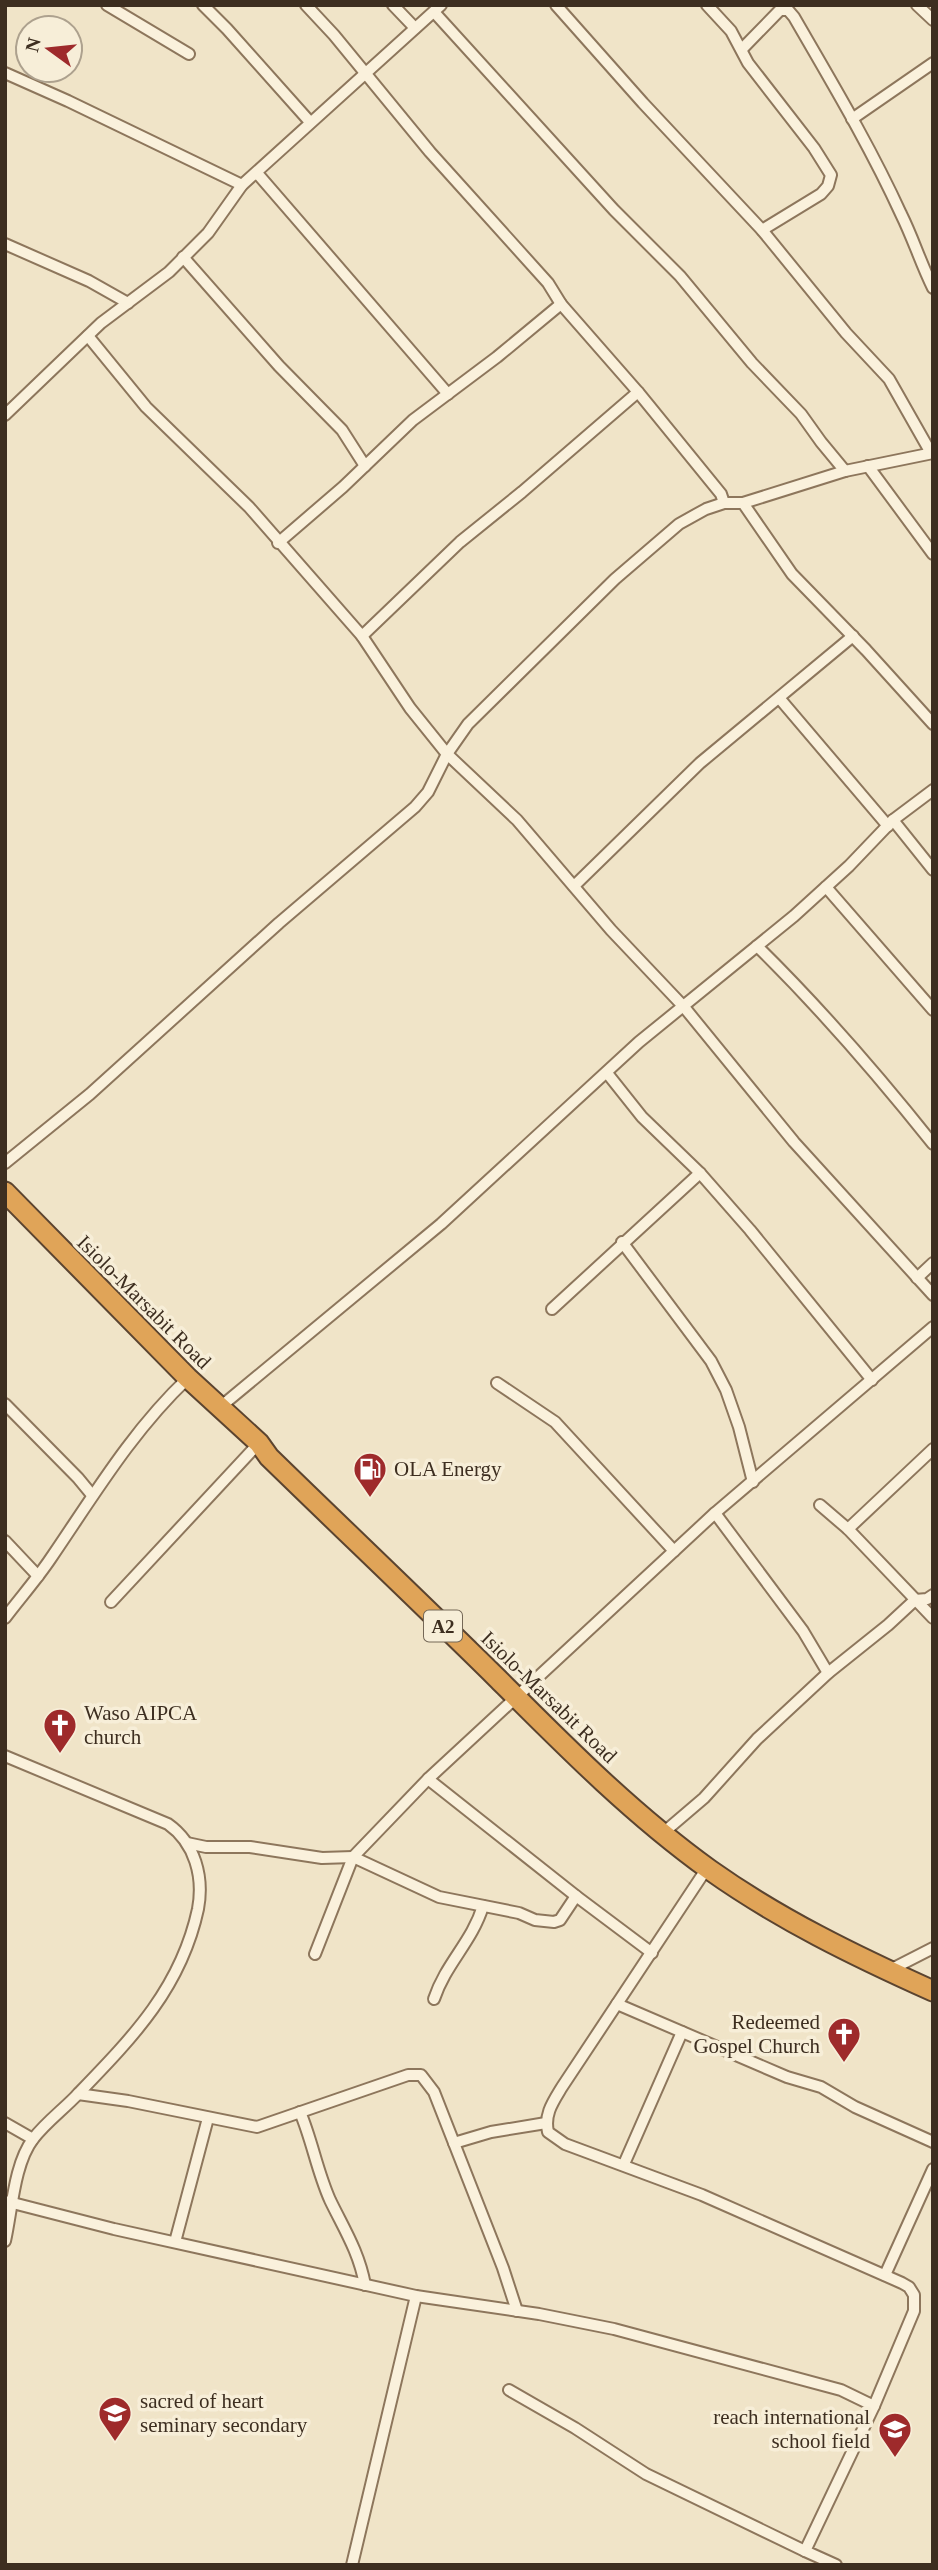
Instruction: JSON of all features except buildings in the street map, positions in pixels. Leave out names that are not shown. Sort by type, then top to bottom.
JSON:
[{"type":"highway","name":"Isiolo-Marsabit Road","points":[[5,1192],[188,1378],[259,1443],[269,1457],[555,1736],[663,1833],[763,1906],[831,1943],[933,1991]]},
{"type":"street","points":[[107,5],[189,54]]},
{"type":"street","points":[[203,5],[310,122]]},
{"type":"street","points":[[306,5],[430,152],[548,283],[561,304],[639,392],[724,503]]},
{"type":"street","points":[[393,5],[415,28]]},
{"type":"street","points":[[5,1163],[90,1094],[279,923],[415,807],[428,792],[460,734],[482,709],[630,565],[678,524],[724,503],[743,503],[845,471],[932,453],[889,379],[846,333],[762,230],[556,5]]},
{"type":"street","points":[[707,5],[731,31],[748,63],[814,148],[831,175],[828,186],[821,194],[762,230]]},
{"type":"street","points":[[918,5],[933,20]]},
{"type":"street","points":[[5,415],[88,336],[169,272],[208,233],[242,185],[438,8],[614,210],[680,276],[752,363],[801,414],[845,471]]},
{"type":"street","points":[[742,49],[780,10],[788,10],[794,17],[898,206],[933,288]]},
{"type":"street","points":[[852,119],[933,63]]},
{"type":"street","points":[[5,73],[242,185]]},
{"type":"street","points":[[257,173],[449,394]]},
{"type":"street","points":[[5,244],[89,281],[128,303]]},
{"type":"street","points":[[183,257],[279,366],[342,430],[365,466]]},
{"type":"street","points":[[278,543],[413,420],[561,304]]},
{"type":"street","points":[[88,336],[146,407],[249,508],[362,635],[410,708],[447,754],[517,820],[574,887],[684,1007],[794,1142],[933,1295]]},
{"type":"street","points":[[362,635],[460,542],[639,392]]},
{"type":"street","points":[[868,466],[933,554]]},
{"type":"street","points":[[743,503],[792,574],[933,724]]},
{"type":"street","points":[[574,887],[700,763],[853,636]]},
{"type":"street","points":[[780,699],[933,870]]},
{"type":"street","points":[[219,1408],[441,1224],[639,1042],[826,887],[890,823],[933,790]]},
{"type":"street","points":[[826,887],[933,1010]]},
{"type":"street","points":[[757,946],[867,1064],[933,1144]]},
{"type":"street","points":[[607,1073],[642,1117],[700,1173],[750,1230],[872,1380]]},
{"type":"street","points":[[552,1309],[700,1173]]},
{"type":"street","points":[[622,1242],[711,1361],[730,1402],[753,1482]]},
{"type":"street","points":[[917,1278],[933,1264]]},
{"type":"street","points":[[315,1954],[353,1857],[428,1779],[715,1513],[933,1328]]},
{"type":"street","points":[[5,1618],[38,1576],[123,1450],[164,1400],[188,1378]]},
{"type":"street","points":[[497,1383],[555,1422],[674,1551]]},
{"type":"street","points":[[5,1404],[92,1495]]},
{"type":"street","points":[[111,1602],[259,1443]]},
{"type":"street","points":[[848,1529],[933,1449]]},
{"type":"street","points":[[820,1505],[848,1529],[933,1618]]},
{"type":"street","points":[[715,1513],[808,1637],[828,1673]]},
{"type":"street","points":[[5,1541],[38,1576]]},
{"type":"street","points":[[663,1833],[704,1798],[757,1739],[828,1673],[915,1600],[927,1599],[933,1595]]},
{"type":"street","points":[[5,1596],[16,1605]]},
{"type":"street","points":[[5,1756],[155,1818],[175,1829],[187,1843],[198,1871],[200,1890],[186,1954],[159,2002],[78,2094],[33,2139],[23,2159],[9,2203],[5,2241]]},
{"type":"street","points":[[428,1779],[652,1953]]},
{"type":"street","points":[[187,1843],[206,1847],[250,1847],[322,1858],[353,1857],[439,1897],[519,1913],[535,1920],[560,1920],[576,1896]]},
{"type":"street","points":[[708,1868],[556,2098],[546,2123],[548,2132],[565,2144],[735,2208],[909,2287],[915,2302],[914,2311],[874,2406],[805,2551]]},
{"type":"street","points":[[434,1999],[444,1973],[475,1930],[483,1906]]},
{"type":"street","points":[[888,1971],[933,1948]]},
{"type":"street","points":[[617,2004],[787,2077],[821,2087],[855,2107],[933,2142]]},
{"type":"street","points":[[624,2164],[681,2032]]},
{"type":"street","points":[[78,2094],[128,2101],[257,2127],[342,2096],[417,2073],[425,2078],[434,2092],[503,2268],[517,2311]]},
{"type":"street","points":[[300,2112],[331,2201],[357,2254],[365,2285]]},
{"type":"street","points":[[175,2242],[208,2118]]},
{"type":"street","points":[[5,2123],[33,2139]]},
{"type":"street","points":[[454,2143],[491,2132],[546,2123]]},
{"type":"street","points":[[885,2274],[933,2169]]},
{"type":"street","points":[[9,2203],[416,2296],[614,2329],[841,2390],[874,2406]]},
{"type":"street","points":[[352,2565],[416,2296]]},
{"type":"street","points":[[509,2390],[575,2428],[646,2474],[836,2565]]},
{"type":"place","name":"OLA Energy","points":[[370,1499]]},
{"type":"place","name":"Waso AIPCA church","points":[[60,1755]]},
{"type":"place","name":"Redeemed Gospel Church","points":[[844,2064]]},
{"type":"place","name":"sacred of heart seminary secondary","points":[[115,2443]]},
{"type":"place","name":"reach international school field","points":[[895,2459]]}]
